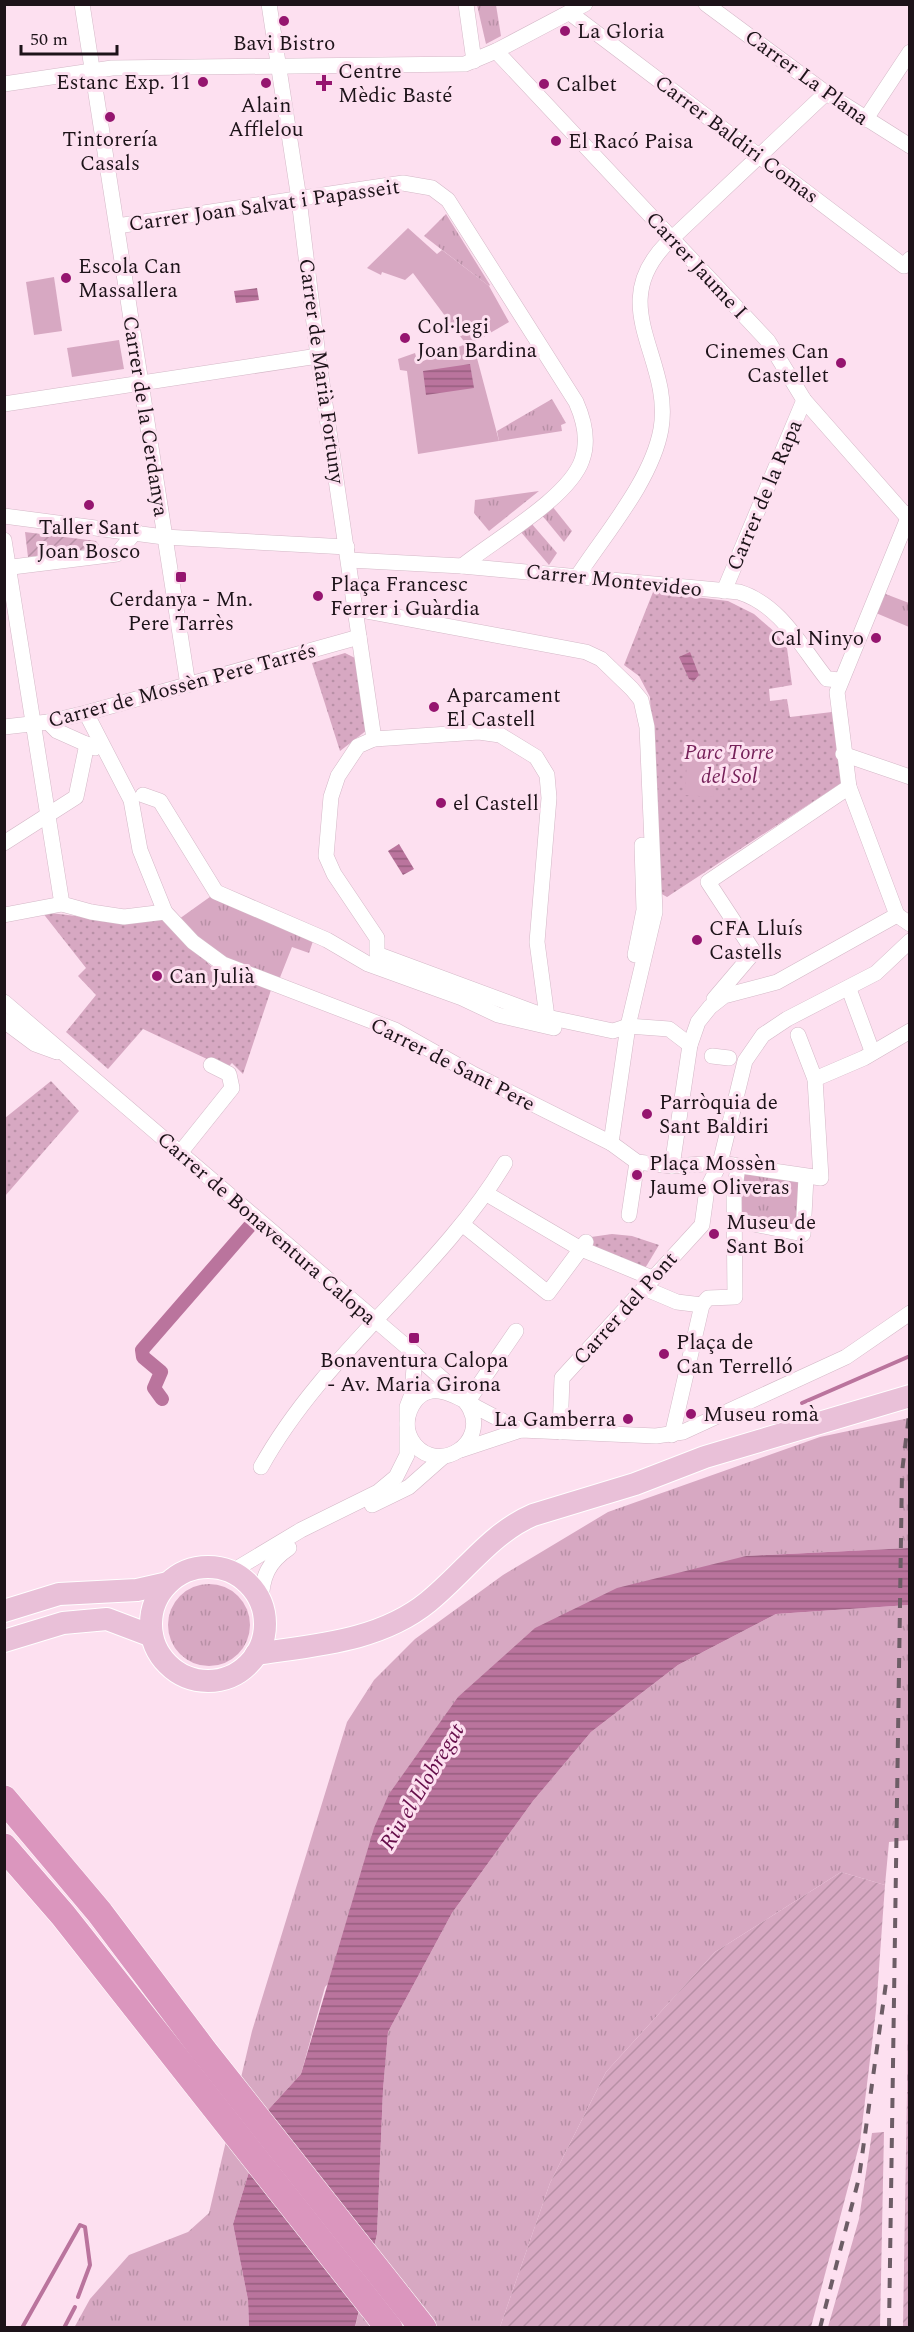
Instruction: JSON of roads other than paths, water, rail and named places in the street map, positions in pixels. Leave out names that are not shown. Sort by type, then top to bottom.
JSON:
[{"type":"highway","points":[[4,1787],[11,1806],[100,1914],[204,2052],[423,2328]]},
{"type":"highway","points":[[4,1847],[63,1915],[389,2328]]},
{"type":"main road","points":[[256,1654],[347,1640],[392,1626],[427,1603],[495,1538],[519,1521],[533,1515],[617,1490],[705,1457],[909,1396]]},
{"type":"main road","points":[[262,1609],[263,1636],[256,1654],[245,1667],[231,1676],[214,1681],[186,1677],[171,1667],[159,1653],[152,1636],[153,1610],[160,1593],[168,1583],[182,1573],[198,1568],[215,1567],[231,1572],[247,1582],[262,1609],[288,1636],[308,1646]]},
{"type":"main road","points":[[4,1611],[59,1594],[137,1590],[168,1583]]},
{"type":"main road","points":[[4,1641],[63,1623],[107,1619],[152,1636]]},
{"type":"street","name":"Carrer de la Cerdanya","points":[[82,4],[188,685]]},
{"type":"street","name":"Carrer de Marià Fortuny","points":[[269,4],[299,200],[318,356],[374,739]]},
{"type":"street","points":[[466,4],[474,61]]},
{"type":"street","points":[[4,84],[93,70],[465,64],[496,51],[585,4]]},
{"type":"street","name":"Carrer La Plana","points":[[706,4],[826,93],[909,146]]},
{"type":"street","name":"Carrer Baldiri Comas","points":[[570,13],[760,156],[907,262]]},
{"type":"street","name":"Carrer Jaume I","points":[[496,51],[768,341],[804,400],[908,515]]},
{"type":"street","points":[[865,120],[909,52]]},
{"type":"street","points":[[577,577],[644,474],[657,442],[662,421],[662,396],[642,326],[639,291],[653,259],[826,93]]},
{"type":"street","name":"Carrer Joan Salvat i Papasseit","points":[[117,226],[403,183],[432,188],[456,210],[522,318],[535,333],[576,402],[585,428],[585,452],[577,472],[563,489],[462,566]]},
{"type":"street","points":[[4,404],[318,356]]},
{"type":"street","name":"Carrer de la Rapa","points":[[724,591],[804,400]]},
{"type":"street","points":[[710,1007],[724,996],[763,988],[777,982],[903,920],[859,820],[849,787],[843,754],[837,692],[908,515]]},
{"type":"street","points":[[4,516],[136,531],[164,537],[279,542],[348,553]]},
{"type":"street","points":[[7,567],[117,554],[136,531]]},
{"type":"street","points":[[4,540],[7,567],[41,723],[49,814],[62,904]]},
{"type":"street","name":"Carrer Montevideo","points":[[348,553],[748,594],[781,617],[827,679],[841,680]]},
{"type":"street","points":[[356,609],[586,652],[601,659],[641,700],[647,727],[655,912],[628,1026],[611,1143],[637,1162],[670,1166],[722,1159],[739,1167],[821,1178],[815,1079],[798,1035]]},
{"type":"street","name":"Carrer de Mossèn Pere Tarrés","points":[[4,727],[41,723],[86,713],[359,637]]},
{"type":"street","name":"Carrer de Sant Pere","points":[[86,713],[130,800],[140,850],[165,912],[193,942],[223,964],[395,1030],[475,1075],[611,1143]]},
{"type":"street","points":[[41,723],[106,753]]},
{"type":"street","points":[[547,1017],[537,942],[549,798],[547,775],[536,757],[500,735],[479,732],[374,739],[358,746],[338,776],[331,797],[326,856],[334,874],[377,938],[377,954],[547,1017],[613,1031]]},
{"type":"street","points":[[4,843],[76,797],[87,744]]},
{"type":"street","points":[[843,754],[909,777]]},
{"type":"street","points":[[670,1166],[697,1049],[698,1022],[754,952],[708,882],[849,787]]},
{"type":"street","points":[[143,795],[160,801],[216,892],[327,940],[368,964],[462,998],[498,1015],[606,1038],[613,1031],[628,1026],[669,1029],[697,1049],[729,1058]]},
{"type":"street","points":[[4,915],[62,904],[91,912],[124,917],[165,912]]},
{"type":"street","name":"Carrer del Pont","points":[[560,1432],[562,1378],[702,1225],[707,1191],[722,1159],[745,1061],[763,1035],[790,1017],[849,989],[876,973],[909,941]]},
{"type":"street","points":[[849,989],[873,1051]]},
{"type":"street","name":"Carrer de Bonaventura Calopa","points":[[4,1002],[415,1354],[464,1399],[474,1420],[471,1437],[461,1450]]},
{"type":"street","name":"Carrer de Bonaventura Calopa","points":[[21,1017],[32,1030],[35,1044]]},
{"type":"street","name":"Carrer de Bonaventura Calopa","points":[[4,1021],[35,1044],[53,1050],[73,1061]]},
{"type":"street","points":[[815,1079],[864,1058],[909,1031]]},
{"type":"street","points":[[180,1153],[236,1080],[220,1068],[211,1065]]},
{"type":"street","points":[[629,1215],[637,1162]]},
{"type":"street","points":[[261,1467],[276,1439],[374,1320],[487,1194],[505,1163]]},
{"type":"street","points":[[672,1435],[702,1305],[708,1298],[735,1297],[734,1196],[739,1167]]},
{"type":"street","points":[[734,1220],[803,1234],[806,1177]]},
{"type":"street","points":[[487,1194],[583,1245],[677,1302],[702,1305]]},
{"type":"street","points":[[462,1224],[548,1293],[583,1245]]},
{"type":"street","points":[[262,1609],[266,1570],[279,1554],[312,1533],[409,1487],[443,1457],[521,1430],[672,1435],[706,1424],[846,1357],[909,1313]]},
{"type":"street","points":[[464,1399],[516,1331]]},
{"type":"street","points":[[415,1354],[412,1394],[407,1407],[410,1436],[418,1448],[429,1455],[443,1457]]},
{"type":"street","points":[[231,1572],[301,1530],[378,1492],[396,1477],[407,1455],[408,1422],[413,1405],[426,1394],[444,1391],[464,1399],[521,1430]]},
{"type":"water","points":[[257,288],[259,300],[236,303],[234,291]]},
{"type":"water","points":[[470,364],[474,388],[426,395],[423,371]]},
{"type":"water","points":[[690,652],[699,675],[694,681],[689,679],[679,657]]},
{"type":"water","points":[[399,844],[414,869],[403,875],[388,851]]},
{"type":"water","name":"Riu el Llobregat","points":[[909,1548],[909,1605],[776,1614],[678,1665],[591,1732],[533,1801],[452,1913],[388,2032],[383,2090],[377,2234],[355,2327],[249,2327],[248,2300],[233,2224],[268,2110],[301,2074],[374,1828],[389,1794],[458,1697],[535,1628],[617,1588],[746,1556]]},
{"type":"waterway","points":[[162,1399],[154,1388],[161,1372],[143,1357],[142,1350],[249,1227]]},
{"type":"waterway","points":[[802,1403],[910,1356]]},
{"type":"waterway","points":[[4,1963],[4,1973]]},
{"type":"waterway","points":[[22,2328],[80,2225],[85,2227],[90,2265],[78,2297]]},
{"type":"waterway","points":[[64,2328],[75,2307]]},
{"type":"railway","points":[[889,2328],[902,1472],[910,1407]]},
{"type":"railway","points":[[820,2328],[859,2178],[886,1983]]},
{"type":"place","name":"Bavi Bistro","points":[[284,21]]},
{"type":"place","name":"La Gloria","points":[[565,31]]},
{"type":"place","name":"Estanc Exp. 11","points":[[203,82]]},
{"type":"place","name":"Alain Afflelou","points":[[266,83]]},
{"type":"place","name":"Centre Mèdic Basté","points":[[324,83]]},
{"type":"place","name":"Calbet","points":[[544,84]]},
{"type":"place","name":"Tintorería Casals","points":[[110,117]]},
{"type":"place","name":"El Racó Paisa","points":[[556,141]]},
{"type":"place","name":"Escola Can Massallera","points":[[66,278]]},
{"type":"place","name":"Col·legi Joan Bardina","points":[[405,338]]},
{"type":"place","name":"Cinemes Can Castellet","points":[[841,363]]},
{"type":"place","name":"Taller Sant Joan Bosco","points":[[89,505]]},
{"type":"place","name":"Cerdanya - Mn. Pere Tarrès","points":[[181,577]]},
{"type":"place","name":"Plaça Francesc Ferrer i Guàrdia","points":[[318,596]]},
{"type":"place","name":"Cal Ninyo","points":[[876,638]]},
{"type":"place","name":"Aparcament El Castell","points":[[434,707]]},
{"type":"place","name":"el Castell","points":[[441,803]]},
{"type":"place","name":"CFA Lluís Castells","points":[[697,940]]},
{"type":"place","name":"Can Julià","points":[[157,976]]},
{"type":"place","name":"Parròquia de Sant Baldiri","points":[[647,1114]]},
{"type":"place","name":"Plaça Mossèn Jaume Oliveras","points":[[637,1175]]},
{"type":"place","name":"Museu de Sant Boi","points":[[714,1234]]},
{"type":"place","name":"Bonaventura Calopa - Av. Maria Girona","points":[[414,1338]]},
{"type":"place","name":"Plaça de Can Terrelló","points":[[664,1354]]},
{"type":"place","name":"Museu romà","points":[[691,1414]]},
{"type":"place","name":"La Gamberra","points":[[628,1419]]},
{"type":"park label","name":"Parc Torre del Sol","points":[[729,764]]}]
